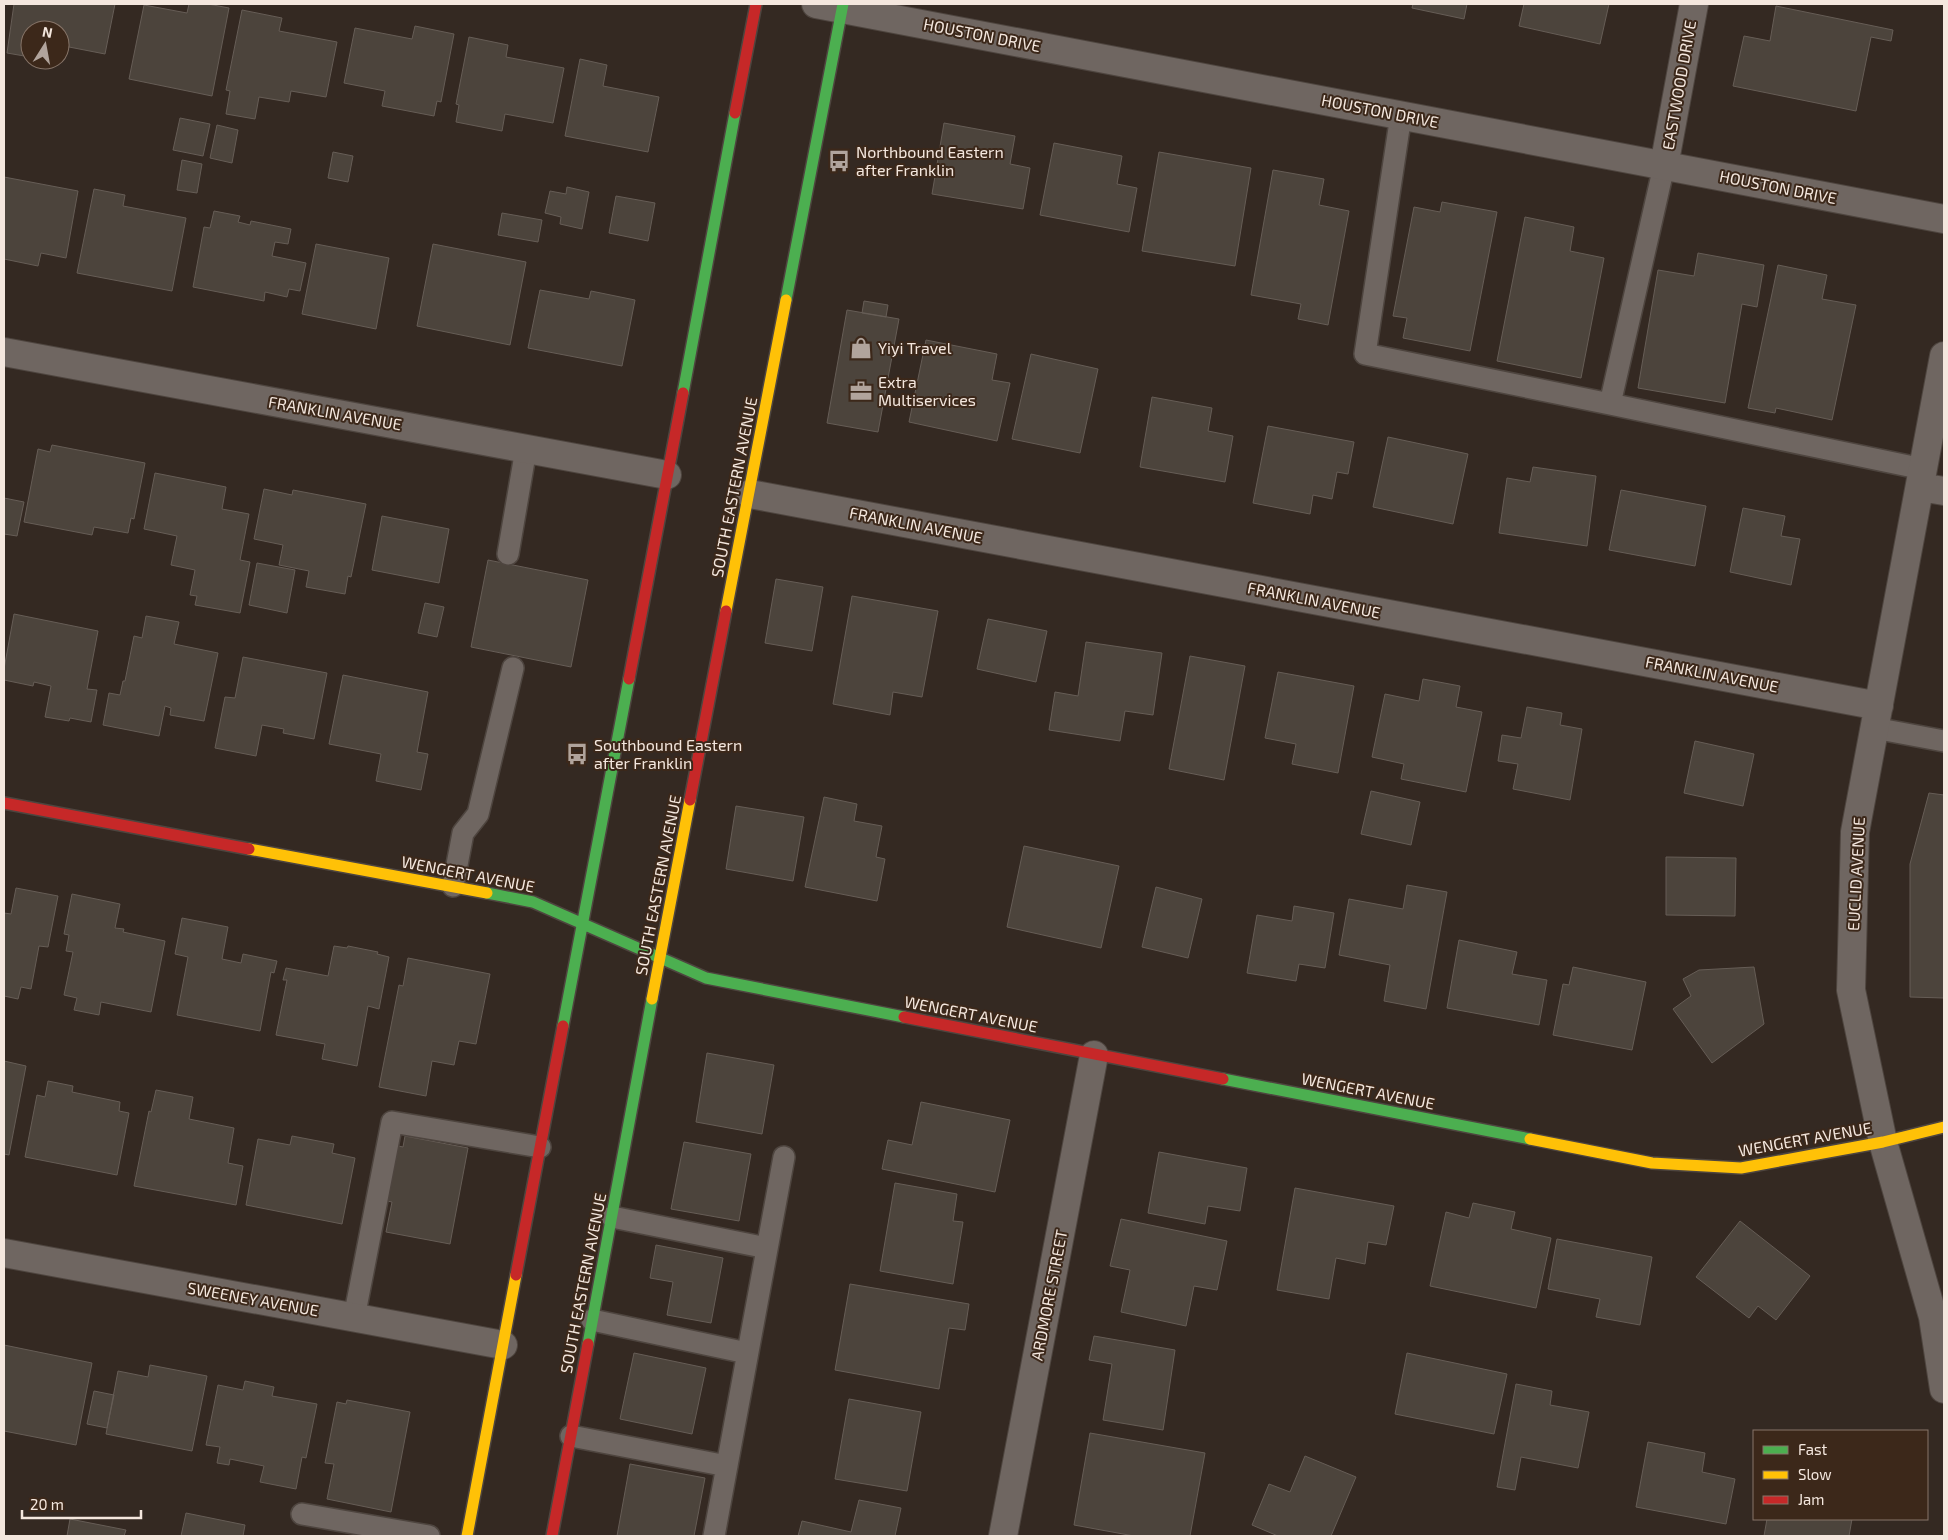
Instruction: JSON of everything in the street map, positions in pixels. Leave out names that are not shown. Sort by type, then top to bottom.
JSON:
[{"type":"main road","points":[[467,1536],[756,4]]},
{"type":"main road","name":"SOUTH EASTERN AVENUE","points":[[552,1536],[660,957],[750,494],[834,5]]},
{"type":"main road","name":"WENGERT AVENUE","points":[[4,803],[533,902],[706,978],[1652,1163],[1742,1168],[1883,1142],[1944,1127]]},
{"type":"street","name":"EASTWOOD DRIVE","points":[[1664,166],[1694,4]]},
{"type":"street","name":"HOUSTON DRIVE","points":[[834,5],[1944,219]]},
{"type":"street","name":"FRANKLIN AVENUE","points":[[4,352],[667,475]]},
{"type":"street","name":"EUCLID AVENUE","points":[[1944,356],[1929,482],[1877,717],[1855,832],[1851,990],[1883,1142],[1933,1317],[1944,1389]]},
{"type":"street","name":"FRANKLIN AVENUE","points":[[750,494],[1877,717]]},
{"type":"street","name":"ARDMORE STREET","points":[[1003,1536],[1094,1055]]},
{"type":"street","name":"SWEENEY AVENUE","points":[[4,1254],[503,1345]]},
{"type":"lane","points":[[1401,115],[1365,354],[1610,404],[1929,482]]},
{"type":"lane","points":[[1610,404],[1664,166]]},
{"type":"lane","points":[[508,554],[526,449]]},
{"type":"lane","points":[[453,886],[463,833],[478,814],[513,668]]},
{"type":"lane","points":[[1877,717],[1944,741]]},
{"type":"lane","points":[[354,1318],[392,1122],[540,1147]]},
{"type":"lane","points":[[714,1536],[784,1156]]},
{"type":"lane","points":[[612,1217],[767,1248]]},
{"type":"lane","points":[[592,1320],[747,1353]]},
{"type":"lane","points":[[571,1436],[726,1466]]},
{"type":"lane","points":[[302,1514],[429,1536]]},
{"type":"building","points":[[14,4],[115,4],[105,54],[70,47],[70,20],[20,20],[20,55],[7,53]]},
{"type":"building","points":[[189,4],[208,4],[229,8],[212,96],[129,79],[144,5],[187,13]]},
{"type":"building","points":[[1413,4],[1467,4],[1464,19],[1412,8]]},
{"type":"building","points":[[1524,4],[1609,4],[1600,44],[1519,26]]},
{"type":"building","points":[[1776,6],[1893,30],[1891,41],[1871,37],[1856,111],[1733,86],[1744,36],[1770,41]]},
{"type":"building","points":[[242,10],[282,18],[279,31],[337,42],[326,97],[291,91],[289,102],[259,97],[255,119],[226,114],[230,91],[226,90]]},
{"type":"building","points":[[415,26],[454,34],[441,102],[437,101],[434,116],[382,106],[385,91],[344,83],[355,28],[412,39]]},
{"type":"building","points":[[469,37],[508,45],[506,57],[564,68],[553,123],[505,114],[502,131],[456,122],[459,105],[456,104]]},
{"type":"building","points":[[580,59],[607,65],[603,86],[659,97],[648,152],[565,136]]},
{"type":"building","points":[[180,118],[210,124],[203,156],[173,150]]},
{"type":"building","points":[[944,123],[1015,136],[1010,164],[1030,168],[1023,209],[932,194]]},
{"type":"building","points":[[217,125],[238,130],[232,163],[210,158]]},
{"type":"building","points":[[1054,143],[1122,156],[1117,184],[1137,188],[1129,232],[1040,215]]},
{"type":"building","points":[[333,152],[353,156],[348,182],[328,178]]},
{"type":"building","points":[[1159,152],[1251,168],[1235,266],[1142,251]]},
{"type":"building","points":[[182,160],[202,164],[197,193],[177,190]]},
{"type":"building","points":[[1273,170],[1324,179],[1319,205],[1349,211],[1328,325],[1298,319],[1301,304],[1251,295]]},
{"type":"building","points":[[4,177],[78,191],[66,258],[41,253],[38,266],[4,259]]},
{"type":"building","points":[[567,187],[589,192],[582,229],[560,224],[561,217],[545,213],[550,191],[566,194]]},
{"type":"building","points":[[94,189],[125,195],[123,206],[186,218],[172,291],[77,273]]},
{"type":"building","points":[[616,196],[655,203],[648,241],[609,233]]},
{"type":"building","points":[[1442,202],[1497,212],[1470,351],[1403,338],[1407,318],[1393,316],[1414,207],[1440,212]]},
{"type":"building","points":[[214,211],[240,216],[238,222],[250,225],[251,221],[291,229],[288,244],[275,242],[272,256],[306,263],[300,291],[289,289],[287,297],[265,292],[264,301],[193,287],[204,227],[210,228]]},
{"type":"building","points":[[502,213],[542,220],[538,242],[498,235]]},
{"type":"building","points":[[1525,217],[1574,227],[1570,251],[1604,258],[1581,378],[1497,361]]},
{"type":"building","points":[[316,244],[389,258],[376,329],[302,314]]},
{"type":"building","points":[[433,244],[526,262],[510,345],[417,326]]},
{"type":"building","points":[[1698,253],[1764,265],[1757,307],[1742,304],[1725,403],[1638,388],[1658,270],[1694,276]]},
{"type":"building","points":[[1778,265],[1827,275],[1822,299],[1856,305],[1832,420],[1776,408],[1775,413],[1748,408]]},
{"type":"building","points":[[540,290],[589,299],[591,291],[635,300],[622,366],[528,348]]},
{"type":"building","points":[[864,301],[888,305],[886,317],[862,313]]},
{"type":"building","points":[[847,310],[899,319],[878,432],[827,423]]},
{"type":"building","points":[[926,340],[997,354],[992,380],[1010,383],[997,441],[909,422]]},
{"type":"building","points":[[1031,354],[1098,369],[1080,453],[1012,439]]},
{"type":"building","points":[[1152,397],[1212,408],[1208,431],[1233,436],[1225,482],[1140,467]]},
{"type":"building","points":[[1268,426],[1354,442],[1348,474],[1337,472],[1332,499],[1313,495],[1310,514],[1253,503]]},
{"type":"building","points":[[1388,437],[1468,454],[1453,524],[1373,507]]},
{"type":"building","points":[[52,445],[145,463],[134,519],[131,518],[128,533],[94,527],[92,535],[24,522],[38,449],[50,452]]},
{"type":"building","points":[[1533,467],[1596,476],[1587,546],[1499,533],[1507,478],[1530,482]]},
{"type":"building","points":[[155,473],[226,487],[222,509],[249,514],[240,560],[250,562],[240,613],[195,605],[197,596],[190,595],[195,570],[171,565],[177,536],[144,529]]},
{"type":"building","points":[[264,489],[292,495],[293,490],[366,504],[351,577],[348,576],[345,594],[306,587],[309,571],[279,565],[283,545],[254,539]]},
{"type":"building","points":[[1621,490],[1706,506],[1695,566],[1609,550]]},
{"type":"building","points":[[4,498],[24,502],[17,536],[4,534]]},
{"type":"building","points":[[1743,508],[1785,516],[1781,536],[1800,539],[1791,585],[1730,572]]},
{"type":"building","points":[[382,516],[449,529],[439,583],[372,570]]},
{"type":"building","points":[[488,560],[588,580],[571,667],[471,647]]},
{"type":"building","points":[[257,563],[295,570],[287,613],[249,605]]},
{"type":"building","points":[[776,579],[823,587],[812,651],[765,643]]},
{"type":"building","points":[[852,596],[938,611],[922,697],[893,692],[890,715],[833,704]]},
{"type":"building","points":[[425,603],[444,607],[437,637],[418,633]]},
{"type":"building","points":[[14,614],[98,631],[87,689],[97,690],[91,722],[70,718],[69,721],[45,717],[51,686],[34,682],[33,686],[4,680],[4,669]]},
{"type":"building","points":[[146,616],[179,622],[174,644],[218,653],[204,721],[170,715],[171,708],[165,706],[159,736],[103,725],[109,693],[120,695],[123,681],[125,681],[134,636],[142,638]]},
{"type":"building","points":[[988,619],[1047,631],[1036,682],[977,669]]},
{"type":"building","points":[[1086,642],[1162,653],[1153,715],[1125,711],[1120,741],[1049,730],[1055,692],[1078,696]]},
{"type":"building","points":[[1190,656],[1245,666],[1224,780],[1169,769]]},
{"type":"building","points":[[243,657],[327,673],[314,739],[283,733],[284,729],[262,725],[256,756],[215,748],[225,697],[235,698]]},
{"type":"building","points":[[1278,672],[1354,686],[1338,773],[1292,764],[1296,744],[1265,738]]},
{"type":"building","points":[[343,675],[428,692],[417,752],[428,754],[421,790],[376,781],[381,754],[329,744]]},
{"type":"building","points":[[1423,679],[1460,686],[1456,707],[1482,712],[1466,792],[1401,779],[1404,764],[1372,757],[1385,694],[1419,701]]},
{"type":"building","points":[[1527,707],[1562,713],[1560,725],[1582,729],[1570,800],[1513,789],[1518,764],[1498,761],[1502,735],[1521,738]]},
{"type":"building","points":[[1695,741],[1754,754],[1743,806],[1684,793]]},
{"type":"building","points":[[1371,791],[1420,802],[1411,845],[1361,834]]},
{"type":"building","points":[[1929,793],[1944,795],[1944,998],[1910,997],[1910,864]]},
{"type":"building","points":[[824,797],[857,804],[854,821],[882,826],[876,857],[885,859],[877,901],[805,887]]},
{"type":"building","points":[[736,806],[804,817],[793,881],[726,869]]},
{"type":"building","points":[[1024,846],[1119,866],[1101,948],[1007,927]]},
{"type":"building","points":[[1666,857],[1736,858],[1735,916],[1666,915]]},
{"type":"building","points":[[1407,885],[1447,892],[1426,1009],[1384,1001],[1390,965],[1339,955],[1349,899],[1403,909]]},
{"type":"building","points":[[1156,887],[1202,899],[1188,958],[1142,947]]},
{"type":"building","points":[[16,888],[58,896],[48,947],[39,946],[31,989],[21,987],[18,999],[4,996],[4,913],[11,914]]},
{"type":"building","points":[[72,894],[120,904],[115,928],[124,929],[123,932],[165,941],[151,1012],[101,1002],[99,1015],[74,1010],[77,998],[64,995],[73,952],[66,951],[69,935],[64,934]]},
{"type":"building","points":[[1294,906],[1334,913],[1325,968],[1299,964],[1296,981],[1247,973],[1257,915],[1292,921]]},
{"type":"building","points":[[182,918],[228,927],[222,959],[241,963],[243,954],[277,961],[274,973],[271,972],[260,1031],[177,1015],[188,957],[175,954]]},
{"type":"building","points":[[1459,940],[1517,952],[1512,974],[1547,980],[1539,1025],[1447,1008]]},
{"type":"building","points":[[334,946],[347,948],[348,946],[378,952],[377,954],[389,957],[379,1009],[368,1006],[357,1066],[322,1059],[325,1044],[276,1035],[287,980],[283,980],[286,968],[328,976]]},
{"type":"building","points":[[408,958],[490,974],[476,1044],[459,1041],[454,1065],[432,1061],[426,1096],[379,1087],[399,985],[403,986]]},
{"type":"building","points":[[1573,967],[1646,982],[1632,1050],[1553,1035],[1563,984],[1569,985]]},
{"type":"building","points":[[1754,967],[1764,1024],[1712,1063],[1673,1009],[1691,996],[1683,979],[1699,970]]},
{"type":"building","points":[[707,1053],[774,1065],[762,1134],[696,1122]]},
{"type":"building","points":[[4,1061],[26,1066],[9,1155],[4,1154]]},
{"type":"building","points":[[48,1081],[73,1086],[72,1092],[120,1102],[119,1111],[129,1113],[117,1175],[25,1157],[37,1095],[45,1097]]},
{"type":"building","points":[[156,1090],[193,1097],[189,1119],[234,1128],[228,1163],[243,1166],[236,1205],[134,1186],[149,1111],[151,1112]]},
{"type":"building","points":[[921,1102],[1010,1120],[995,1192],[882,1169],[888,1140],[912,1145]]},
{"type":"building","points":[[292,1136],[334,1144],[332,1153],[355,1158],[342,1224],[246,1205],[258,1139],[290,1145]]},
{"type":"building","points":[[405,1136],[468,1148],[450,1244],[386,1232],[392,1202],[383,1200],[394,1145],[403,1147]]},
{"type":"building","points":[[684,1142],[751,1154],[739,1221],[671,1209]]},
{"type":"building","points":[[1159,1152],[1247,1168],[1240,1211],[1208,1206],[1205,1224],[1148,1213]]},
{"type":"building","points":[[895,1183],[957,1194],[953,1221],[963,1222],[953,1284],[880,1271]]},
{"type":"building","points":[[1295,1188],[1394,1206],[1386,1245],[1368,1242],[1365,1264],[1336,1258],[1329,1299],[1277,1290]]},
{"type":"building","points":[[1473,1203],[1515,1212],[1511,1229],[1551,1238],[1536,1308],[1430,1286],[1446,1212],[1469,1218]]},
{"type":"building","points":[[1121,1219],[1227,1241],[1217,1290],[1194,1286],[1186,1326],[1121,1312],[1130,1270],[1110,1266]]},
{"type":"building","points":[[1740,1221],[1810,1276],[1776,1320],[1758,1306],[1749,1318],[1696,1277]]},
{"type":"building","points":[[1557,1239],[1652,1257],[1640,1325],[1596,1317],[1600,1299],[1548,1289]]},
{"type":"building","points":[[656,1245],[723,1258],[711,1323],[667,1315],[673,1282],[650,1278]]},
{"type":"building","points":[[850,1284],[969,1304],[965,1330],[949,1328],[939,1389],[835,1370]]},
{"type":"building","points":[[1094,1336],[1175,1350],[1163,1430],[1103,1420],[1112,1364],[1089,1360]]},
{"type":"building","points":[[4,1345],[92,1363],[76,1445],[4,1431]]},
{"type":"building","points":[[634,1353],[706,1368],[692,1434],[620,1419]]},
{"type":"building","points":[[1407,1353],[1507,1374],[1494,1434],[1395,1414]]},
{"type":"building","points":[[150,1365],[207,1376],[192,1451],[106,1434],[118,1371],[148,1377]]},
{"type":"building","points":[[245,1381],[274,1387],[272,1396],[317,1404],[306,1458],[302,1457],[296,1489],[260,1482],[264,1466],[230,1459],[229,1465],[217,1463],[220,1447],[206,1445],[218,1385],[243,1390]]},
{"type":"building","points":[[1516,1384],[1552,1391],[1550,1405],[1589,1412],[1578,1468],[1521,1457],[1515,1490],[1497,1487]]},
{"type":"building","points":[[94,1391],[114,1395],[107,1428],[87,1424]]},
{"type":"building","points":[[849,1399],[921,1412],[907,1491],[835,1479]]},
{"type":"building","points":[[347,1400],[410,1412],[391,1512],[327,1499],[334,1464],[325,1463],[337,1402],[346,1404]]},
{"type":"building","points":[[1090,1433],[1205,1453],[1190,1536],[1134,1536],[1074,1525]]},
{"type":"building","points":[[1648,1442],[1705,1453],[1702,1472],[1735,1479],[1726,1524],[1636,1507]]},
{"type":"building","points":[[1305,1456],[1356,1477],[1331,1536],[1278,1536],[1252,1525],[1269,1484],[1290,1492]]},
{"type":"building","points":[[630,1464],[705,1478],[694,1536],[617,1536]]},
{"type":"building","points":[[859,1500],[901,1508],[895,1536],[798,1536],[802,1521],[851,1532]]},
{"type":"building","points":[[186,1513],[245,1525],[243,1536],[181,1536]]},
{"type":"building","points":[[70,1519],[126,1530],[124,1536],[67,1536]]},
{"type":"building","points":[[1767,1520],[1852,1520],[1849,1536],[1764,1536]]},
{"type":"traffic: fast","points":[[786,300],[843,4]]},
{"type":"traffic: fast","points":[[683,393],[735,113]]},
{"type":"traffic: fast","points":[[563,1026],[629,679]]},
{"type":"traffic: fast","points":[[487,893],[533,902],[706,978],[904,1017]]},
{"type":"traffic: fast","points":[[588,1344],[652,999]]},
{"type":"traffic: fast","points":[[1223,1079],[1530,1139]]},
{"type":"traffic: slow","points":[[726,611],[786,300]]},
{"type":"traffic: slow","points":[[652,999],[690,800]]},
{"type":"traffic: slow","points":[[249,849],[487,893]]},
{"type":"traffic: slow","points":[[1530,1139],[1652,1163],[1741,1168],[1883,1142],[1944,1127]]},
{"type":"traffic: slow","points":[[467,1536],[516,1275]]},
{"type":"traffic: jam","points":[[735,113],[756,4]]},
{"type":"traffic: jam","points":[[629,679],[683,393]]},
{"type":"traffic: jam","points":[[690,800],[726,611]]},
{"type":"traffic: jam","points":[[4,803],[249,849]]},
{"type":"traffic: jam","points":[[904,1017],[1223,1079]]},
{"type":"traffic: jam","points":[[516,1275],[563,1026]]},
{"type":"traffic: jam","points":[[552,1536],[588,1344]]},
{"type":"place","name":"Northbound Eastern after Franklin","points":[[839,161]]},
{"type":"place","name":"Yiyi Travel","points":[[861,348]]},
{"type":"place","name":"Extra Multiservices","points":[[861,391]]},
{"type":"place","name":"Southbound Eastern after Franklin","points":[[577,754]]}]
